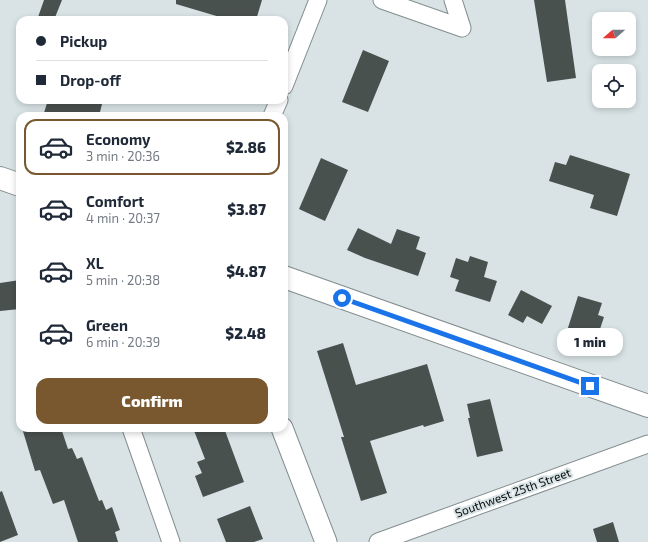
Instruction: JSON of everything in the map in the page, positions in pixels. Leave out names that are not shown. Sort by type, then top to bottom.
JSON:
[{"type":"main road","points":[[0,178],[16,184]]},
{"type":"main road","points":[[288,278],[648,406]]},
{"type":"street","points":[[288,76],[318,0]]},
{"type":"street","points":[[382,0],[462,28],[453,0]]},
{"type":"street","points":[[133,432],[171,542]]},
{"type":"street","points":[[284,432],[326,542]]},
{"type":"street","name":"Southwest 25th Street","points":[[378,542],[648,444]]},
{"type":"building","points":[[44,0],[62,0],[56,16],[38,16]]},
{"type":"building","points":[[176,0],[262,0],[257,16],[216,16],[176,4]]},
{"type":"building","points":[[534,0],[565,0],[576,78],[547,82]]},
{"type":"building","points":[[363,50],[389,61],[368,112],[342,102]]},
{"type":"building","points":[[47,104],[102,104],[100,112],[44,112]]},
{"type":"building","points":[[570,155],[630,174],[617,216],[590,208],[594,195],[549,181],[555,162],[566,165]]},
{"type":"building","points":[[321,158],[348,170],[325,221],[299,209]]},
{"type":"building","points":[[358,228],[391,244],[397,229],[420,237],[416,249],[426,253],[418,276],[365,258],[347,250]]},
{"type":"building","points":[[470,256],[488,262],[484,277],[497,281],[490,302],[455,291],[459,280],[450,277],[456,258],[468,262]]},
{"type":"building","points":[[16,281],[16,309],[0,311],[0,283]]},
{"type":"building","points":[[521,290],[552,306],[542,324],[527,316],[523,323],[508,315]]},
{"type":"building","points":[[578,296],[602,303],[598,315],[604,317],[596,341],[567,331]]},
{"type":"building","points":[[343,343],[356,385],[427,364],[444,421],[424,427],[423,425],[370,441],[387,493],[361,501],[341,437],[344,437],[317,351]]},
{"type":"building","points":[[490,399],[503,451],[477,457],[468,418],[470,418],[467,404]]},
{"type":"building","points":[[23,432],[62,432],[68,449],[72,448],[77,459],[82,457],[99,501],[102,500],[106,510],[112,507],[120,530],[115,532],[118,542],[78,542],[64,500],[53,504],[40,470],[35,471]]},
{"type":"building","points":[[195,432],[225,432],[244,482],[203,497],[195,476],[202,473],[197,462],[205,459]]},
{"type":"building","points":[[2,491],[18,535],[0,542],[0,492]]},
{"type":"building","points":[[250,506],[263,539],[254,542],[226,542],[217,519]]},
{"type":"building","points":[[613,522],[619,542],[597,542],[593,529]]},
{"type":"route","points":[[342,298],[590,386]]}]
